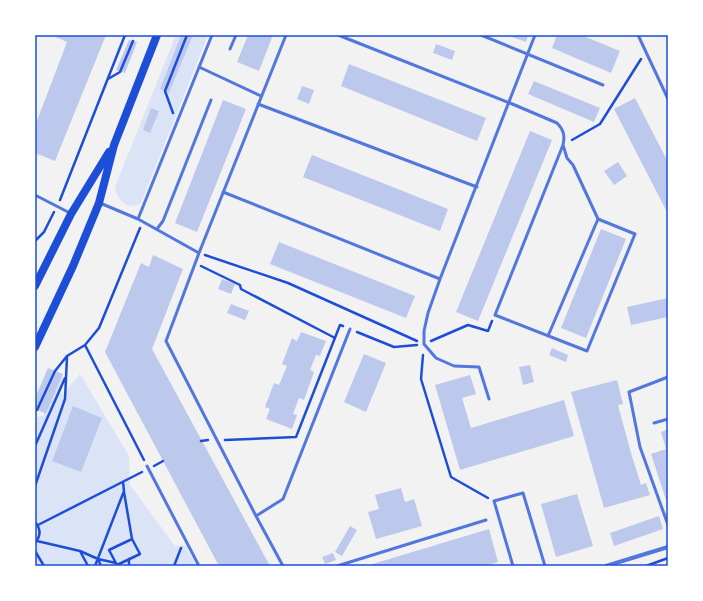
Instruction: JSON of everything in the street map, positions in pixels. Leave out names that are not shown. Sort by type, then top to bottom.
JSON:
[{"type":"main road","points":[[35,347],[73,266],[99,203],[114,145],[157,35]]},
{"type":"main road","points":[[35,286],[71,214],[114,145]]},
{"type":"street","points":[[606,566],[668,546]]},
{"type":"lane","points":[[138,219],[212,35]]},
{"type":"lane","points":[[230,49],[236,35]]},
{"type":"lane","points":[[283,566],[166,341],[199,253],[286,35]]},
{"type":"lane","points":[[338,35],[510,103],[557,123],[563,130],[563,145],[495,315],[587,351],[635,234],[598,219],[573,165],[567,158],[563,145]]},
{"type":"lane","points":[[482,35],[603,85]]},
{"type":"lane","points":[[489,399],[479,367],[454,366],[436,358],[424,344],[424,331],[428,313],[440,279],[510,103],[535,35]]},
{"type":"lane","points":[[638,35],[668,99]]},
{"type":"lane","points":[[199,67],[261,96]]},
{"type":"lane","points":[[157,229],[163,221],[211,100]]},
{"type":"lane","points":[[258,104],[476,187]]},
{"type":"lane","points":[[223,192],[440,279]]},
{"type":"lane","points":[[35,195],[57,208],[71,214]]},
{"type":"lane","points":[[99,203],[143,221],[199,253]]},
{"type":"lane","points":[[548,336],[598,219]]},
{"type":"lane","points":[[256,516],[283,499],[350,329]]},
{"type":"lane","points":[[668,377],[629,392],[640,447],[668,525]]},
{"type":"lane","points":[[654,423],[668,419]]},
{"type":"lane","points":[[147,466],[199,566]]},
{"type":"lane","points":[[513,566],[494,501],[523,493],[545,566]]},
{"type":"lane","points":[[337,566],[486,520]]},
{"type":"path","points":[[35,241],[44,232],[57,208],[125,35]]},
{"type":"path","points":[[176,123],[165,91],[187,35]]},
{"type":"path","points":[[107,79],[120,72],[133,41]]},
{"type":"path","points":[[563,145],[600,124],[646,51]]},
{"type":"path","points":[[37,410],[55,371],[67,356],[84,345],[99,328],[143,221]]},
{"type":"path","points":[[199,253],[288,283],[424,344]]},
{"type":"path","points":[[195,264],[240,285],[241,289],[335,338]]},
{"type":"path","points":[[201,441],[296,437],[340,325],[394,347],[424,344],[468,324],[488,331],[495,315]]},
{"type":"path","points":[[424,344],[421,379],[450,477],[494,501]]},
{"type":"path","points":[[84,345],[147,466]]},
{"type":"path","points":[[35,486],[65,399],[67,356]]},
{"type":"path","points":[[35,446],[66,375]]},
{"type":"path","points":[[38,525],[134,477]]},
{"type":"path","points":[[35,522],[38,525],[40,533],[36,542],[80,551],[98,559],[116,563],[117,565],[140,554],[132,539],[123,482]]},
{"type":"path","points":[[95,566],[124,491]]},
{"type":"path","points":[[174,566],[185,538]]},
{"type":"path","points":[[116,563],[109,550],[132,539]]},
{"type":"path","points":[[80,551],[88,566]]},
{"type":"path","points":[[35,552],[44,566]]},
{"type":"path","points":[[646,566],[668,558]]},
{"type":"path","points":[[98,559],[101,566]]},
{"type":"path","points":[[129,559],[129,566]]},
{"type":"shaded area","points":[[176,35],[208,35],[141,203],[131,206],[127,205],[118,197],[115,187]]},
{"type":"shaded area","points":[[63,374],[62,395],[80,374],[129,456],[130,485],[175,546],[185,545],[196,566],[35,566],[35,418],[46,414]]},
{"type":"building","points":[[51,35],[106,35],[55,161],[35,153],[35,126],[67,42]]},
{"type":"building","points":[[181,35],[193,35],[169,93],[160,89]]},
{"type":"building","points":[[248,35],[273,35],[259,71],[237,62]]},
{"type":"building","points":[[506,35],[528,35],[526,42]]},
{"type":"building","points":[[557,35],[581,35],[620,51],[611,73],[552,48]]},
{"type":"building","points":[[129,40],[137,42],[125,73],[116,70]]},
{"type":"building","points":[[436,44],[455,51],[452,60],[433,53]]},
{"type":"building","points":[[349,64],[486,118],[477,141],[341,86]]},
{"type":"building","points":[[534,81],[600,108],[594,122],[528,94]]},
{"type":"building","points":[[302,86],[314,90],[309,104],[297,99]]},
{"type":"building","points":[[635,98],[668,162],[668,214],[614,109]]},
{"type":"building","points":[[223,100],[246,109],[197,232],[175,223]]},
{"type":"building","points":[[151,108],[159,111],[150,133],[143,130]]},
{"type":"building","points":[[530,131],[552,140],[478,321],[456,312]]},
{"type":"building","points":[[312,155],[448,209],[440,231],[303,177]]},
{"type":"building","points":[[618,162],[627,176],[614,185],[604,171]]},
{"type":"building","points":[[601,229],[626,239],[586,338],[561,328]]},
{"type":"building","points":[[279,242],[415,296],[406,318],[270,264]]},
{"type":"building","points":[[153,255],[183,269],[152,349],[270,566],[219,566],[105,352],[141,263],[149,267]]},
{"type":"building","points":[[222,279],[235,284],[231,294],[218,289]]},
{"type":"building","points":[[668,298],[668,317],[631,325],[627,307]]},
{"type":"building","points":[[231,304],[249,311],[245,320],[227,313]]},
{"type":"building","points":[[301,332],[326,341],[320,356],[316,355],[310,370],[314,372],[304,400],[299,398],[293,414],[297,415],[292,429],[266,419],[270,409],[265,407],[274,383],[279,385],[287,366],[282,364],[292,338],[297,341]]},
{"type":"building","points":[[552,348],[568,355],[566,362],[549,355]]},
{"type":"building","points":[[364,354],[386,363],[366,412],[344,402]]},
{"type":"building","points":[[530,365],[534,382],[523,385],[519,367]]},
{"type":"building","points":[[48,368],[63,374],[46,414],[35,409],[35,398]]},
{"type":"building","points":[[470,375],[476,394],[462,398],[471,428],[564,400],[574,436],[460,470],[435,385]]},
{"type":"building","points":[[617,380],[623,404],[618,405],[631,453],[641,485],[646,483],[650,495],[604,508],[571,392]]},
{"type":"building","points":[[73,406],[102,418],[81,472],[52,461]]},
{"type":"building","points":[[668,429],[668,500],[666,500],[651,454],[666,449],[661,432]]},
{"type":"building","points":[[401,488],[405,502],[414,499],[422,526],[376,539],[368,512],[379,509],[375,495]]},
{"type":"building","points":[[577,494],[593,546],[556,557],[541,504]]},
{"type":"building","points":[[659,516],[663,529],[614,546],[610,533]]},
{"type":"building","points":[[350,526],[357,530],[342,556],[335,552]]},
{"type":"building","points":[[489,529],[498,562],[485,566],[366,566]]},
{"type":"building","points":[[333,553],[336,560],[325,564],[322,557]]}]
